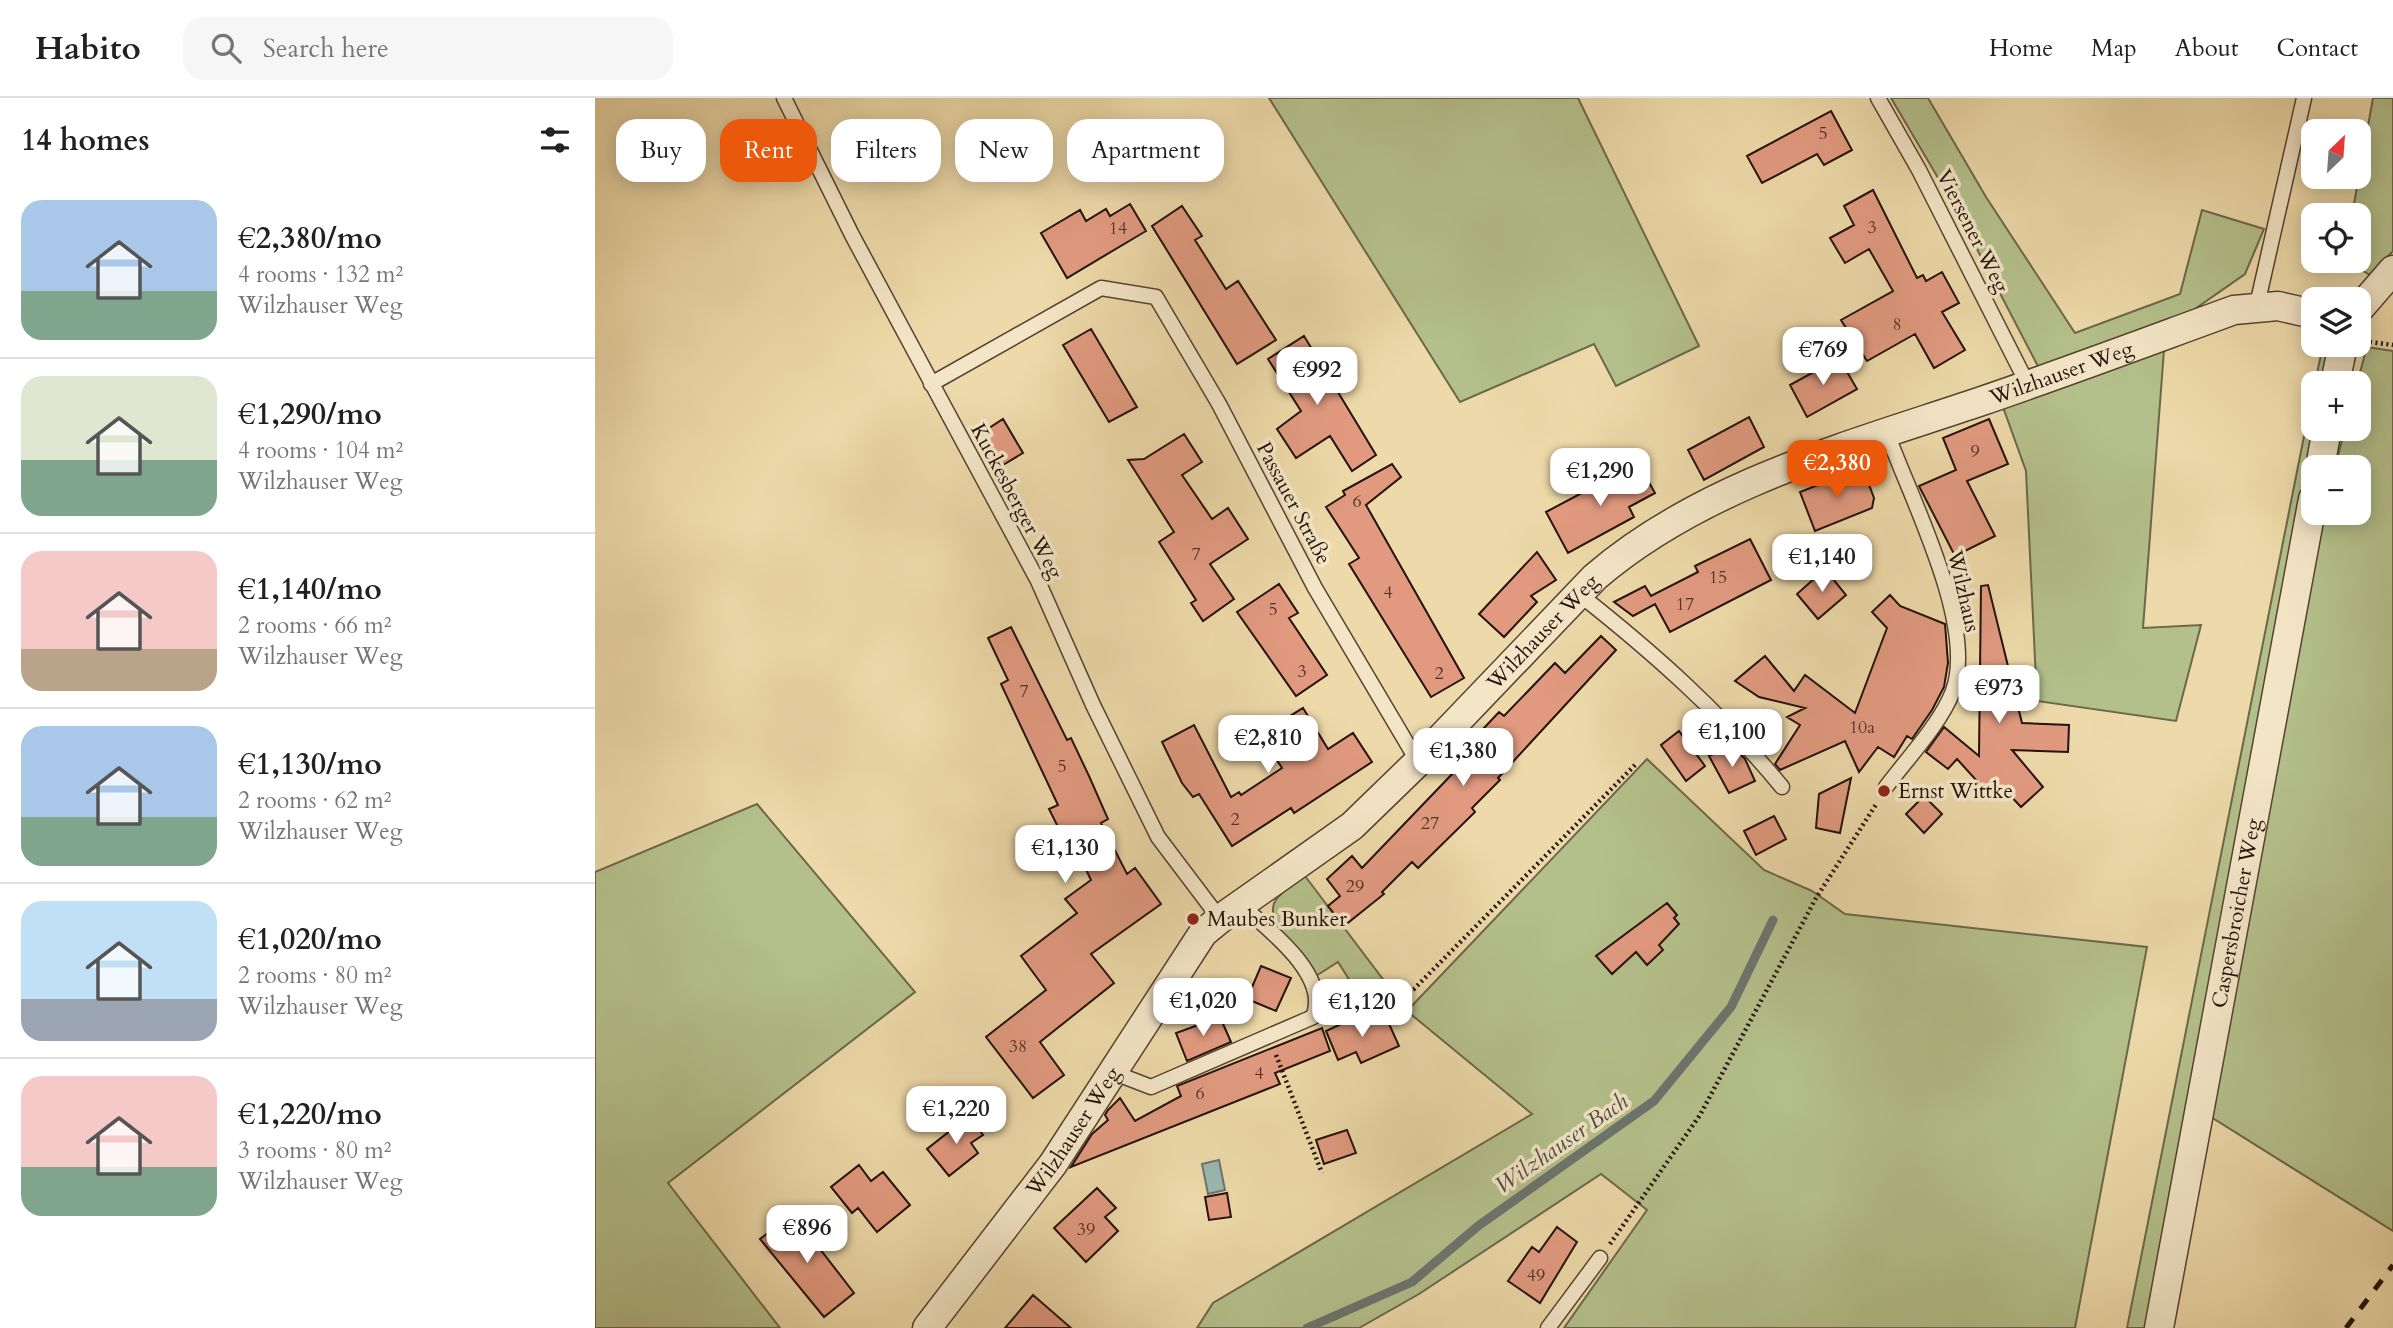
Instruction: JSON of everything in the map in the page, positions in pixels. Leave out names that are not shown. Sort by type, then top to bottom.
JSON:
[{"type":"street","points":[[2371,295],[2393,270]]},
{"type":"street","name":"Wilzhauser Weg","points":[[927,1328],[1053,1164],[1187,956],[1230,912],[1352,826],[1621,554],[1666,527],[1785,469],[2234,310],[2257,305],[2301,311]]},
{"type":"street","name":"Caspersbroicher Weg","points":[[2159,1328],[2308,525]]},
{"type":"lane","name":"Kuckesberger Weg","points":[[783,98],[931,384],[1038,581],[1093,705],[1159,837],[1230,912],[1294,955],[1314,986],[1317,1007]]},
{"type":"lane","name":"Viersener Weg","points":[[1878,98],[1919,170],[2028,385]]},
{"type":"lane","points":[[2257,305],[2304,98]]},
{"type":"lane","name":"Passauer Straße","points":[[931,384],[1101,288],[1156,297],[1219,404],[1315,588],[1418,762]]},
{"type":"lane","name":"Wilzhaus","points":[[1886,787],[1944,709],[1952,694],[1958,663],[1951,614],[1938,558],[1887,433]]},
{"type":"lane","points":[[1579,594],[1639,641],[1702,698],[1782,788]]},
{"type":"lane","points":[[1112,1072],[1151,1087],[1305,1023],[1313,1017],[1317,1007]]},
{"type":"lane","points":[[1548,1328],[1600,1258]]},
{"type":"path","points":[[2371,342],[2393,345]]},
{"type":"path","points":[[1317,1007],[1343,1014],[1414,989],[1635,765]]},
{"type":"path","points":[[1600,1258],[1700,1115],[1816,898],[1886,787]]},
{"type":"path","points":[[1269,1038],[1322,1173]]},
{"type":"green space","points":[[1269,98],[1578,98],[1699,346],[1616,386],[1594,344],[1460,402]]},
{"type":"green space","points":[[1891,98],[1928,98],[1986,197],[2075,333],[2180,294],[2202,210],[2264,229],[2245,274],[2189,313],[2041,372],[1954,205]]},
{"type":"green space","points":[[2373,98],[2393,98],[2393,251],[2370,275],[2367,273],[2371,273],[2371,203],[2354,203],[2357,189],[2371,189],[2369,119]]},
{"type":"green space","points":[[2371,348],[2393,351],[2393,1231],[2211,1117],[2322,525],[2371,525],[2371,455],[2338,455],[2342,441],[2371,441],[2371,371],[2360,371],[2364,357],[2371,357]]},
{"type":"green space","points":[[2164,350],[2143,628],[2201,625],[2176,721],[2037,701],[2026,471],[2003,407]]},
{"type":"green space","points":[[2320,357],[2330,357],[2327,371],[2318,371]]},
{"type":"green space","points":[[2303,441],[2315,441],[2312,455],[2301,455],[2301,515],[2149,1328],[2127,1328]]},
{"type":"green space","points":[[1647,759],[1764,870],[1812,891],[1845,914],[2147,947],[2075,1328],[1564,1328],[1647,1210],[1601,1174],[1419,1294],[1359,1328],[1197,1328],[1213,1303],[1532,1114],[1407,1011]]},
{"type":"green space","points":[[757,804],[915,992],[668,1183],[780,1328],[595,1328],[595,872]]},
{"type":"green space","points":[[1305,876],[1391,990],[1335,1005],[1328,995],[1350,981],[1338,962],[1316,976],[1284,938],[1274,916],[1273,906],[1281,894]]},
{"type":"water","points":[[1219,1160],[1225,1190],[1208,1194],[1202,1164]]},
{"type":"building","points":[[1831,111],[1852,150],[1824,165],[1817,154],[1762,183],[1747,156]]},
{"type":"building","points":[[1873,190],[1917,278],[1923,275],[1926,281],[1942,272],[1959,303],[1942,312],[1965,350],[1934,368],[1915,334],[1867,361],[1841,320],[1893,291],[1869,249],[1845,263],[1830,238],[1854,225],[1844,206]]},
{"type":"building","points":[[1130,204],[1146,231],[1067,278],[1041,233],[1080,210],[1086,221],[1106,209],[1110,216]]},
{"type":"building","points":[[1182,206],[1202,236],[1195,240],[1226,289],[1238,281],[1276,340],[1237,364],[1152,226]]},
{"type":"building","points":[[1091,329],[1137,407],[1109,422],[1063,345]]},
{"type":"building","points":[[1304,336],[1376,455],[1352,471],[1330,436],[1296,458],[1277,429],[1301,411],[1268,359]]},
{"type":"building","points":[[1839,358],[1857,389],[1807,417],[1790,385]]},
{"type":"building","points":[[1749,417],[1764,447],[1704,480],[1688,450]]},
{"type":"building","points":[[1003,419],[1023,453],[1003,465],[983,432]]},
{"type":"building","points":[[1989,419],[2008,464],[1967,481],[1995,536],[1955,556],[1919,486],[1956,470],[1943,438]]},
{"type":"building","points":[[1184,434],[1202,462],[1182,475],[1212,519],[1228,508],[1248,539],[1210,564],[1234,599],[1203,621],[1191,603],[1196,600],[1159,542],[1174,532],[1128,460],[1144,459]]},
{"type":"building","points":[[1638,463],[1655,493],[1629,507],[1634,517],[1568,553],[1546,512]]},
{"type":"building","points":[[1392,464],[1401,477],[1366,505],[1464,678],[1431,697],[1349,564],[1359,558],[1326,507],[1345,495],[1343,491]]},
{"type":"building","points":[[1865,474],[1874,498],[1872,508],[1815,531],[1800,492],[1843,475],[1845,482]]},
{"type":"building","points":[[1750,539],[1771,580],[1670,632],[1655,604],[1633,616],[1614,602],[1645,586],[1651,596],[1698,572],[1695,566]]},
{"type":"building","points":[[1537,552],[1556,580],[1531,596],[1537,602],[1504,637],[1479,614]]},
{"type":"building","points":[[1825,569],[1846,595],[1818,619],[1797,594]]},
{"type":"building","points":[[1279,584],[1298,613],[1289,618],[1327,675],[1296,696],[1237,612]]},
{"type":"building","points":[[1988,585],[2022,723],[2069,725],[2068,752],[2012,750],[2043,787],[2021,807],[2007,792],[1994,800],[1957,759],[1948,769],[1926,752],[1944,727],[1979,756],[1981,586]]},
{"type":"building","points":[[1890,595],[1900,606],[1945,624],[1948,663],[1944,687],[1932,710],[1912,739],[1907,736],[1894,757],[1878,747],[1859,772],[1845,741],[1780,770],[1775,764],[1800,725],[1787,717],[1805,708],[1759,697],[1735,681],[1765,656],[1794,691],[1805,675],[1855,713],[1887,628],[1872,612]]},
{"type":"building","points":[[1011,627],[1067,740],[1071,738],[1089,776],[1108,819],[1101,823],[1127,874],[1135,868],[1161,904],[1091,954],[1114,983],[1040,1042],[1064,1075],[1033,1098],[986,1037],[1046,990],[1021,956],[1077,913],[1065,899],[1091,880],[1072,840],[1066,843],[1049,809],[1058,805],[1001,684],[1008,680],[988,638]]},
{"type":"building","points":[[1601,636],[1616,650],[1498,778],[1500,780],[1472,808],[1475,812],[1418,868],[1412,862],[1382,892],[1384,894],[1344,926],[1328,906],[1340,896],[1327,879],[1352,856],[1362,868],[1456,770],[1465,779],[1501,744],[1484,728],[1499,712],[1504,716],[1555,663],[1565,673]]},
{"type":"building","points":[[1303,708],[1328,749],[1353,733],[1372,762],[1294,813],[1291,808],[1232,846],[1199,794],[1193,797],[1182,783],[1162,742],[1194,725],[1231,797],[1239,792],[1241,795],[1282,768],[1269,748],[1275,745],[1266,731]]},
{"type":"building","points":[[1679,731],[1705,766],[1686,781],[1661,745]]},
{"type":"building","points":[[1732,745],[1745,759],[1755,781],[1729,793],[1709,756]]},
{"type":"building","points":[[1851,778],[1840,833],[1816,828],[1819,794]]},
{"type":"building","points":[[1924,796],[1942,814],[1924,833],[1906,814]]},
{"type":"building","points":[[1774,816],[1786,839],[1756,855],[1744,831]]},
{"type":"building","points":[[1667,903],[1677,915],[1674,918],[1679,924],[1659,945],[1663,950],[1647,965],[1636,952],[1612,974],[1596,956]]},
{"type":"building","points":[[1261,966],[1291,978],[1276,1011],[1247,999]]},
{"type":"building","points":[[1363,1014],[1368,1025],[1386,1017],[1399,1046],[1361,1063],[1356,1052],[1338,1060],[1326,1031]]},
{"type":"building","points":[[1220,1017],[1231,1042],[1187,1061],[1176,1033]]},
{"type":"building","points":[[1322,1028],[1330,1051],[1275,1073],[1280,1084],[1071,1167],[1092,1134],[1108,1120],[1105,1115],[1120,1098],[1135,1121],[1181,1096],[1177,1086]]},
{"type":"building","points":[[969,1116],[983,1135],[971,1143],[978,1153],[949,1176],[927,1149]]},
{"type":"building","points":[[1347,1130],[1356,1153],[1324,1164],[1316,1140]]},
{"type":"building","points":[[859,1165],[871,1181],[883,1172],[910,1205],[877,1232],[858,1208],[852,1213],[831,1187]]},
{"type":"building","points":[[1097,1188],[1116,1208],[1105,1217],[1118,1231],[1086,1262],[1054,1228]]},
{"type":"building","points":[[1227,1193],[1231,1217],[1209,1220],[1205,1197]]},
{"type":"building","points":[[793,1214],[854,1293],[824,1317],[760,1239]]},
{"type":"building","points":[[1557,1227],[1577,1242],[1540,1303],[1508,1281],[1532,1247],[1539,1252]]},
{"type":"building","points":[[1033,1295],[1071,1328],[1005,1328]]},
{"type":"waterway","name":"Wilzhauser Bach","points":[[1307,1328],[1412,1282],[1478,1226],[1654,1101],[1731,1007],[1773,920]]},
{"type":"railway","points":[[2346,1328],[2393,1265]]},
{"type":"place","name":"Ernst Wittke","points":[[1884,791]]},
{"type":"place","name":"Maubes Bunker","points":[[1193,919]]}]
